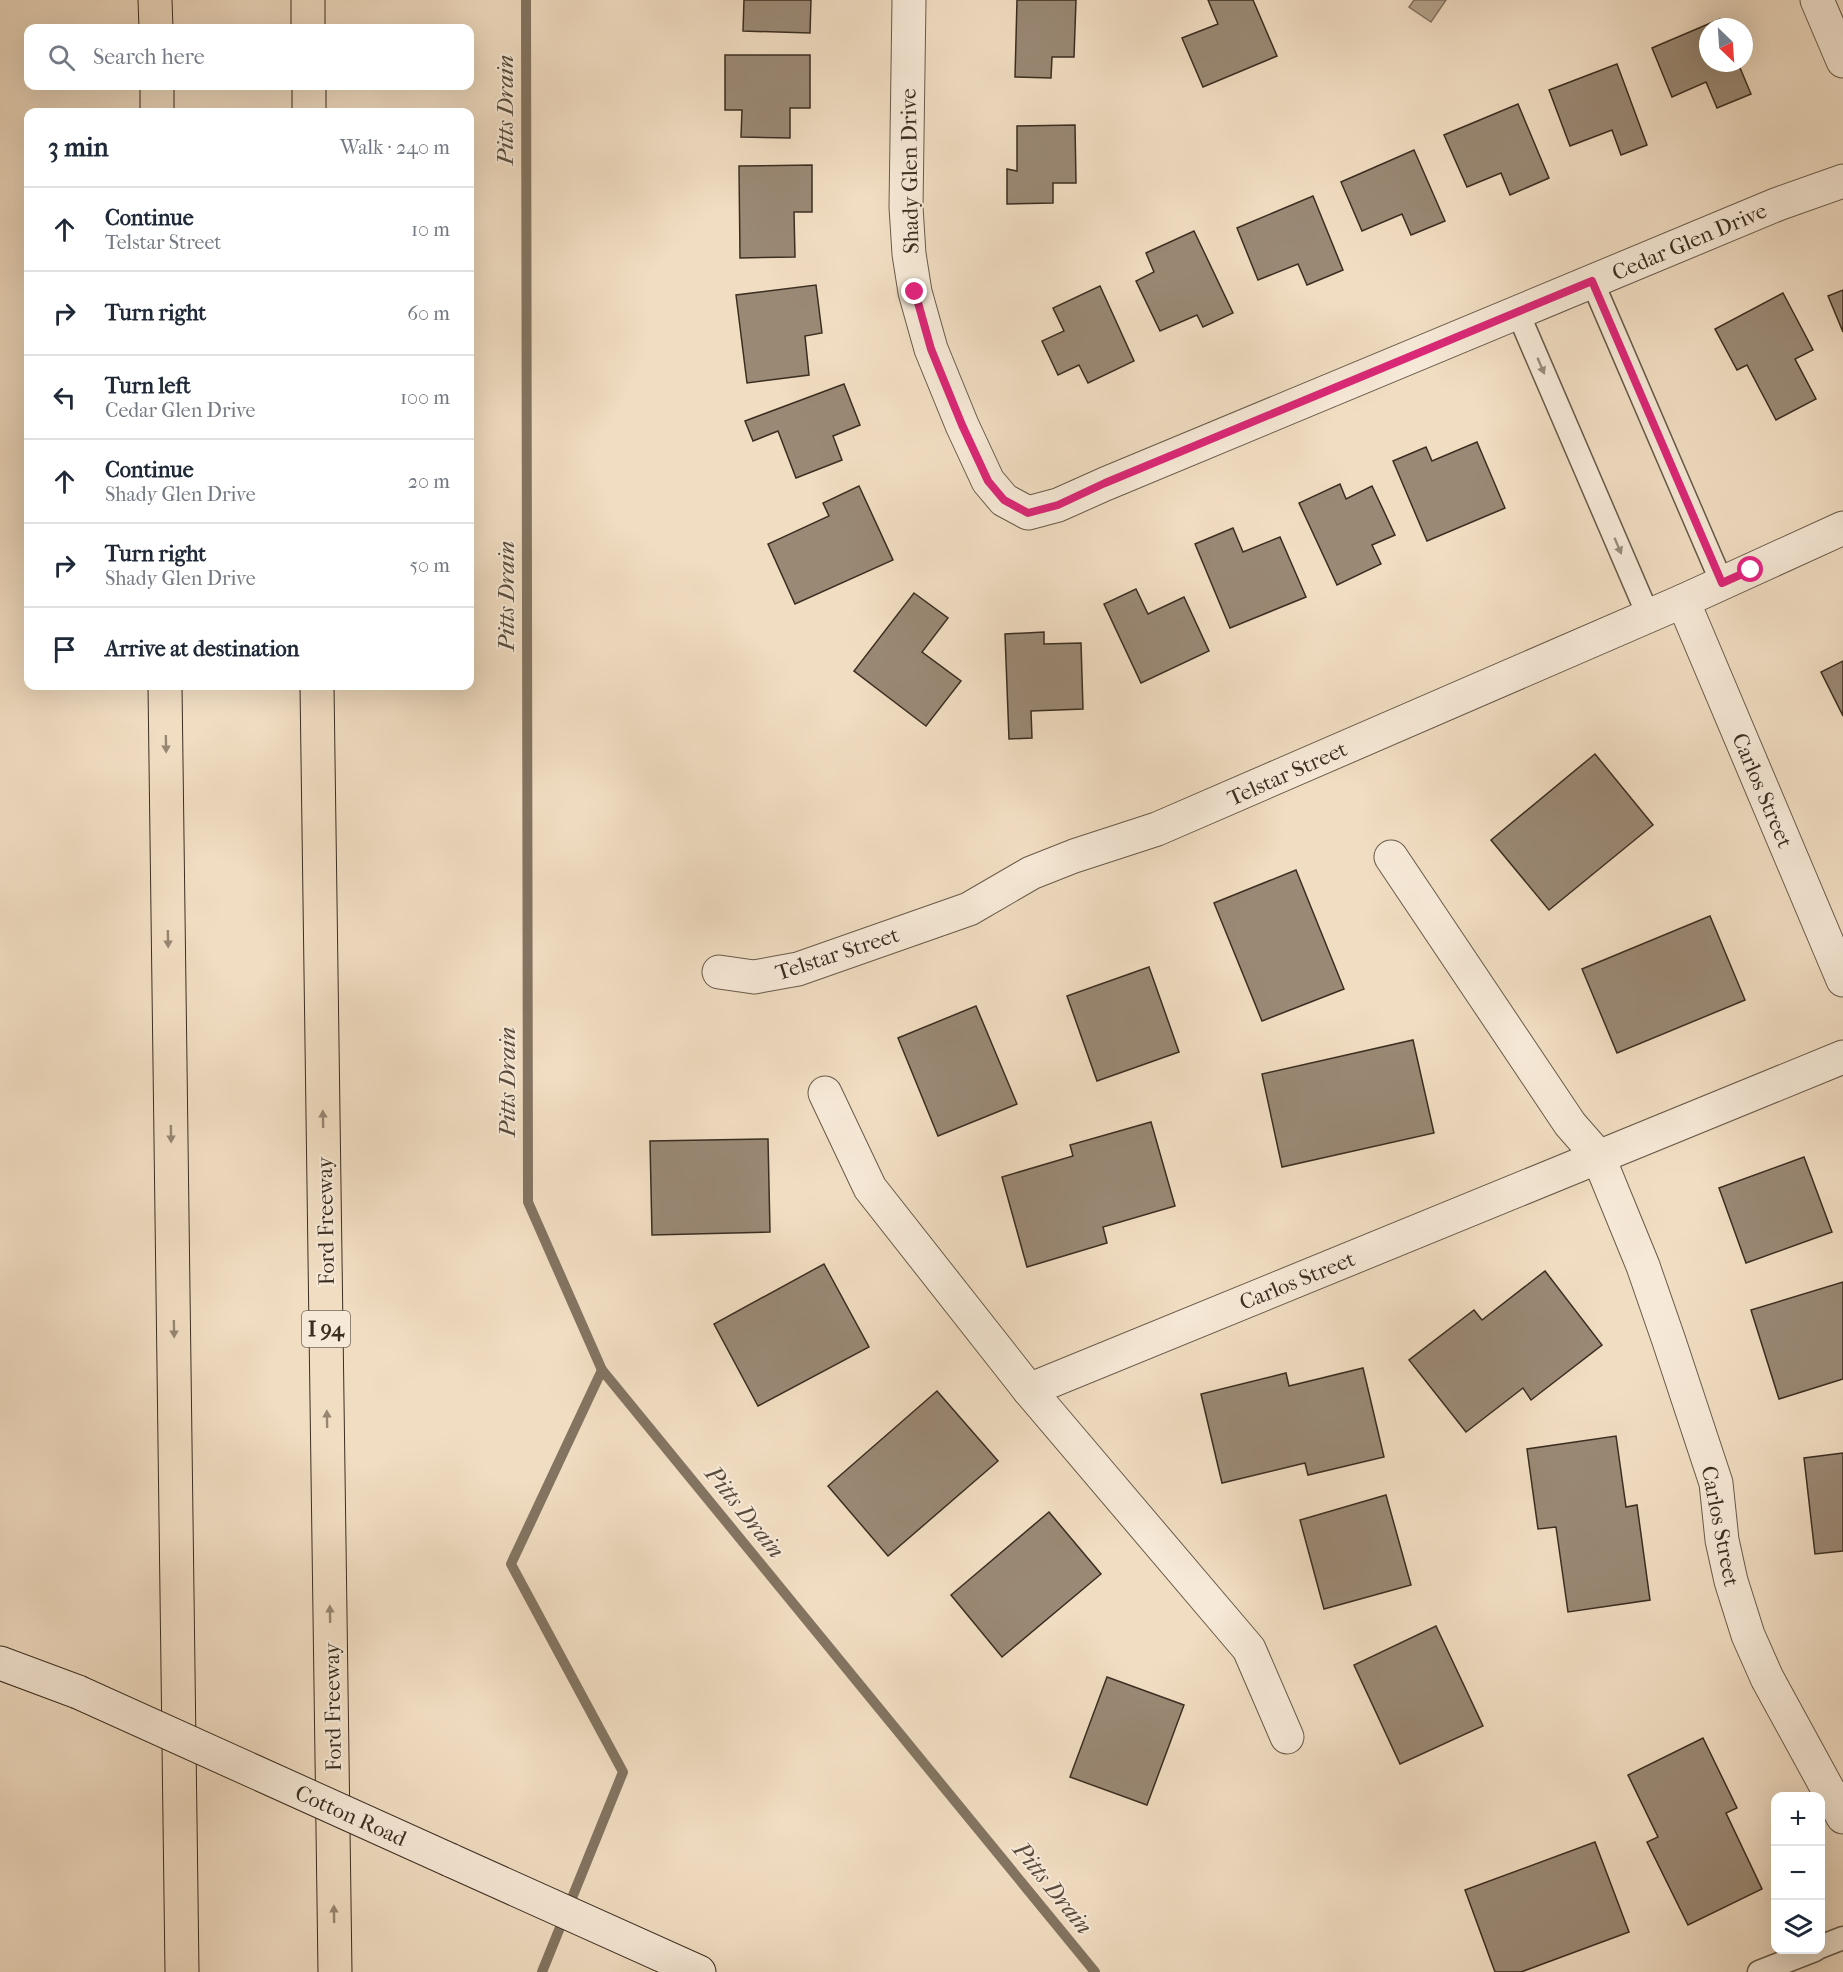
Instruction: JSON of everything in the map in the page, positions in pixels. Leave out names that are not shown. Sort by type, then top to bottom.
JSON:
[{"type":"highway","points":[[155,0],[156,24]]},
{"type":"highway","points":[[308,0],[308,24]]},
{"type":"highway","points":[[157,90],[157,108]]},
{"type":"highway","points":[[309,90],[309,108]]},
{"type":"highway","points":[[165,690],[182,1972]]},
{"type":"highway","name":"Ford Freeway","points":[[317,690],[335,1972]]},
{"type":"street","name":"Shady Glen Drive","points":[[909,0],[906,207],[909,254],[915,292],[935,360],[988,481],[1004,500],[1028,513],[1058,505],[1105,483]]},
{"type":"street","points":[[1817,0],[1843,61]]},
{"type":"street","name":"Cedar Glen Drive","points":[[1105,483],[1778,204],[1843,182]]},
{"type":"street","name":"Telstar Street","points":[[719,972],[754,977],[798,969],[969,909],[1031,873],[1074,856],[1157,829],[1683,601],[1843,528]]},
{"type":"street","name":"Carlos Street","points":[[1683,601],[1843,980]]},
{"type":"street","name":"Carlos Street","points":[[1391,857],[1570,1124],[1598,1156],[1643,1266],[1706,1450],[1716,1483],[1722,1540],[1729,1571],[1748,1635],[1767,1678],[1843,1817]]},
{"type":"street","name":"Carlos Street","points":[[1029,1390],[1843,1057]]},
{"type":"street","points":[[825,1093],[870,1188],[1029,1390],[1249,1649],[1287,1737]]},
{"type":"street","name":"Cotton Road","points":[[0,1663],[78,1692],[699,1972]]},
{"type":"lane","points":[[1592,281],[1722,583]]},
{"type":"lane","points":[[1518,312],[1648,615]]},
{"type":"lane","points":[[1825,1945],[1843,1938]]},
{"type":"lane","points":[[1759,1972],[1805,1954]]},
{"type":"shaded area","points":[[1414,0],[1446,0],[1431,22],[1409,7]]},
{"type":"building","points":[[744,0],[811,0],[810,33],[743,31]]},
{"type":"building","points":[[1017,0],[1076,0],[1074,57],[1052,57],[1051,78],[1015,77]]},
{"type":"building","points":[[1208,0],[1253,0],[1277,56],[1203,87],[1182,38],[1218,24]]},
{"type":"building","points":[[1699,28],[1699,72],[1742,72],[1751,94],[1717,108],[1706,82],[1672,97],[1652,48]]},
{"type":"building","points":[[725,55],[810,55],[810,108],[790,108],[790,138],[741,137],[742,110],[725,110]]},
{"type":"building","points":[[1617,64],[1647,145],[1621,155],[1612,130],[1570,146],[1549,90]]},
{"type":"building","points":[[1518,104],[1549,178],[1510,195],[1501,173],[1467,187],[1444,135]]},
{"type":"building","points":[[1075,125],[1076,183],[1053,183],[1053,203],[1007,204],[1007,169],[1017,171],[1017,126]]},
{"type":"building","points":[[1414,150],[1445,221],[1411,235],[1402,214],[1362,231],[1341,182]]},
{"type":"building","points":[[812,165],[812,212],[794,212],[795,257],[740,258],[739,166]]},
{"type":"building","points":[[1313,196],[1343,270],[1307,285],[1298,264],[1258,280],[1237,228]]},
{"type":"building","points":[[1194,231],[1233,313],[1203,327],[1197,315],[1160,331],[1136,281],[1154,272],[1146,253]]},
{"type":"building","points":[[816,285],[822,333],[805,336],[809,375],[747,383],[736,295]]},
{"type":"building","points":[[1100,286],[1134,361],[1088,383],[1079,365],[1058,375],[1042,341],[1064,331],[1053,308]]},
{"type":"building","points":[[1843,290],[1843,332],[1828,296]]},
{"type":"building","points":[[1783,293],[1813,350],[1795,359],[1816,399],[1776,420],[1747,365],[1737,370],[1715,329]]},
{"type":"building","points":[[844,384],[860,425],[833,436],[842,460],[796,478],[778,431],[753,441],[745,421]]},
{"type":"building","points":[[1477,442],[1505,508],[1427,541],[1393,461],[1426,447],[1432,461]]},
{"type":"building","points":[[1340,484],[1346,499],[1372,486],[1395,535],[1372,545],[1381,564],[1337,585],[1299,503]]},
{"type":"building","points":[[859,486],[893,560],[795,604],[768,544],[829,516],[823,503]]},
{"type":"building","points":[[1233,528],[1243,552],[1280,537],[1306,597],[1230,628],[1195,544]]},
{"type":"building","points":[[1136,589],[1148,614],[1184,597],[1209,651],[1141,683],[1104,604]]},
{"type":"building","points":[[914,593],[948,618],[922,652],[961,681],[926,726],[854,671]]},
{"type":"building","points":[[1044,632],[1044,644],[1081,643],[1083,709],[1031,711],[1032,738],[1009,739],[1005,634]]},
{"type":"building","points":[[1843,661],[1843,716],[1821,672]]},
{"type":"building","points":[[1595,754],[1653,825],[1549,910],[1491,840]]},
{"type":"building","points":[[1296,870],[1344,989],[1262,1021],[1214,903]]},
{"type":"building","points":[[1710,916],[1745,1000],[1617,1053],[1582,969]]},
{"type":"building","points":[[1149,967],[1179,1052],[1097,1081],[1067,996]]},
{"type":"building","points":[[976,1006],[1017,1104],[938,1136],[898,1038]]},
{"type":"building","points":[[1413,1040],[1434,1133],[1282,1167],[1262,1074]]},
{"type":"building","points":[[1151,1122],[1175,1206],[1103,1227],[1107,1243],[1027,1267],[1002,1177],[1073,1156],[1070,1145]]},
{"type":"building","points":[[768,1139],[770,1232],[652,1235],[650,1141]]},
{"type":"building","points":[[1804,1157],[1832,1232],[1746,1263],[1719,1188]]},
{"type":"building","points":[[824,1264],[869,1347],[758,1406],[714,1324]]},
{"type":"building","points":[[1545,1271],[1602,1345],[1531,1400],[1523,1388],[1466,1432],[1409,1360],[1474,1310],[1482,1320]]},
{"type":"building","points":[[1843,1282],[1843,1379],[1779,1399],[1751,1310]]},
{"type":"building","points":[[1363,1368],[1384,1457],[1308,1475],[1305,1463],[1222,1483],[1201,1394],[1286,1373],[1289,1386]]},
{"type":"building","points":[[937,1391],[998,1461],[888,1556],[828,1486]]},
{"type":"building","points":[[1616,1436],[1626,1507],[1637,1505],[1650,1600],[1568,1612],[1556,1527],[1538,1529],[1527,1449]]},
{"type":"building","points":[[1843,1453],[1843,1551],[1815,1554],[1804,1458]]},
{"type":"building","points":[[1386,1495],[1411,1585],[1324,1609],[1300,1520]]},
{"type":"building","points":[[1049,1512],[1101,1574],[1002,1657],[951,1595]]},
{"type":"building","points":[[1436,1626],[1483,1726],[1400,1764],[1354,1665]]},
{"type":"building","points":[[1107,1677],[1184,1705],[1147,1805],[1070,1777]]},
{"type":"building","points":[[1703,1738],[1737,1808],[1726,1813],[1762,1889],[1688,1925],[1647,1842],[1658,1837],[1628,1775]]},
{"type":"building","points":[[1595,1842],[1629,1932],[1521,1972],[1495,1972],[1465,1890]]},
{"type":"waterway","name":"Pitts Drain","points":[[526,0],[528,1202],[602,1370],[1095,1972]]},
{"type":"waterway","points":[[542,1972],[623,1772],[511,1564],[602,1370]]},
{"type":"route","points":[[915,292],[931,349],[988,481],[1004,500],[1028,513],[1058,505],[1105,483],[1592,281],[1722,583],[1751,570]]}]
